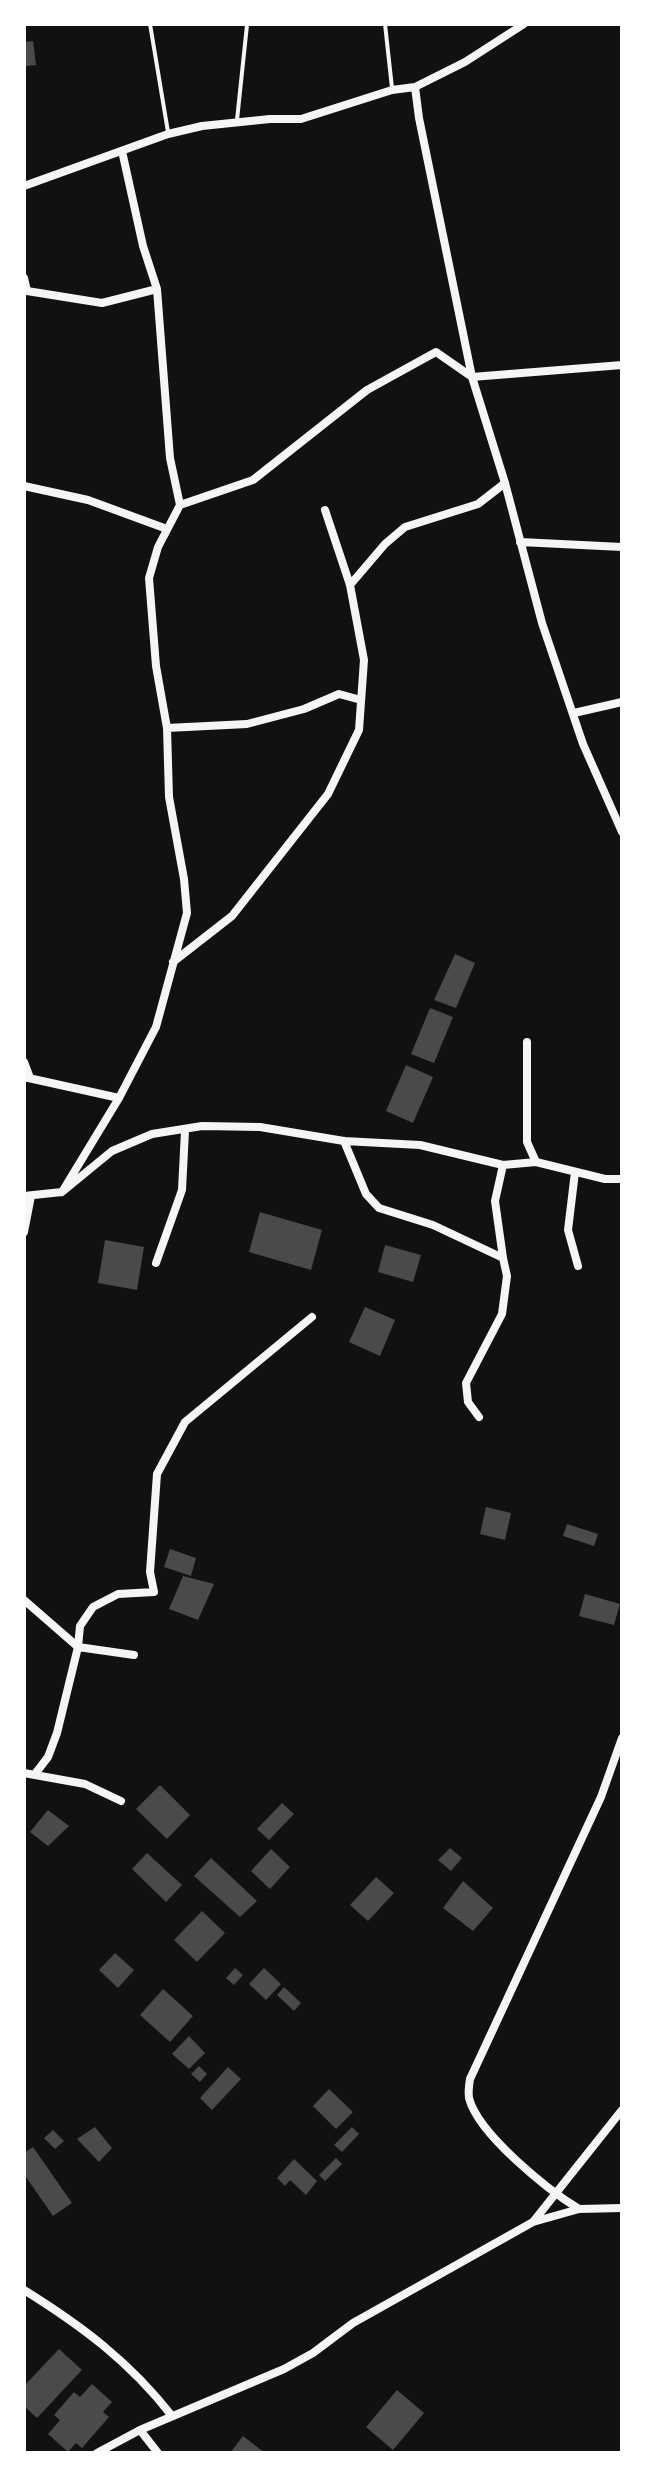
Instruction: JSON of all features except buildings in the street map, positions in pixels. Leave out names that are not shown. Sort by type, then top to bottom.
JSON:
[{"type":"street","points":[[24,186],[168,134],[202,126],[301,119],[392,90],[415,87],[465,62],[524,24]]},
{"type":"street","points":[[415,87],[472,377],[505,483],[542,623],[583,744],[622,832]]},
{"type":"street","points":[[62,1192],[119,1098],[156,1027],[187,913],[169,797],[167,728],[156,666],[149,578],[158,547],[180,505],[170,458],[157,289],[143,246],[122,151]]},
{"type":"street","points":[[24,278],[27,291],[102,303],[157,289]]},
{"type":"street","points":[[180,505],[253,480],[367,390],[436,352],[472,377],[622,365]]},
{"type":"street","points":[[350,585],[385,544],[405,527],[478,504],[505,483]]},
{"type":"street","points":[[24,486],[88,500],[167,529]]},
{"type":"street","points":[[172,962],[232,916],[328,794],[359,730],[364,660],[350,585],[325,510]]},
{"type":"street","points":[[520,542],[622,547]]},
{"type":"street","points":[[167,728],[247,724],[304,709],[339,694],[361,700]]},
{"type":"street","points":[[574,713],[622,702]]},
{"type":"street","points":[[527,1042],[527,1142],[536,1162]]},
{"type":"street","points":[[24,1062],[27,1078],[119,1098]]},
{"type":"street","points":[[24,1232],[28,1196],[62,1192],[112,1151],[152,1134],[202,1126],[260,1127],[344,1141],[420,1145],[503,1165],[536,1162],[605,1179],[622,1179]]},
{"type":"street","points":[[156,1263],[182,1190],[185,1131]]},
{"type":"street","points":[[344,1141],[366,1194],[379,1208],[433,1225],[503,1258]]},
{"type":"street","points":[[479,1417],[468,1402],[466,1383],[502,1314],[507,1276],[495,1201],[503,1165]]},
{"type":"street","points":[[575,1172],[568,1230],[578,1266]]},
{"type":"street","points":[[35,1774],[48,1757],[57,1733],[78,1647],[80,1626],[93,1607],[118,1594],[154,1592],[150,1572],[157,1474],[185,1422],[312,1317]]},
{"type":"street","points":[[24,1600],[78,1647],[134,1655]]},
{"type":"street","points":[[579,2209],[555,2195],[508,2152],[480,2119],[468,2090],[470,2079],[601,1797],[622,1738]]},
{"type":"street","points":[[24,1773],[85,1784],[121,1801]]},
{"type":"street","points":[[533,2222],[622,2110]]},
{"type":"street","points":[[97,2453],[140,2430],[284,2369],[313,2353],[353,2323],[533,2222],[579,2209],[622,2208]]},
{"type":"street","points":[[24,2290],[69,2318],[116,2356],[146,2383],[172,2416]]},
{"type":"street","points":[[140,2430],[158,2453]]},
{"type":"lane","points":[[150,24],[168,134]]},
{"type":"lane","points":[[385,24],[392,90]]},
{"type":"lane","points":[[237,123],[247,25]]}]
